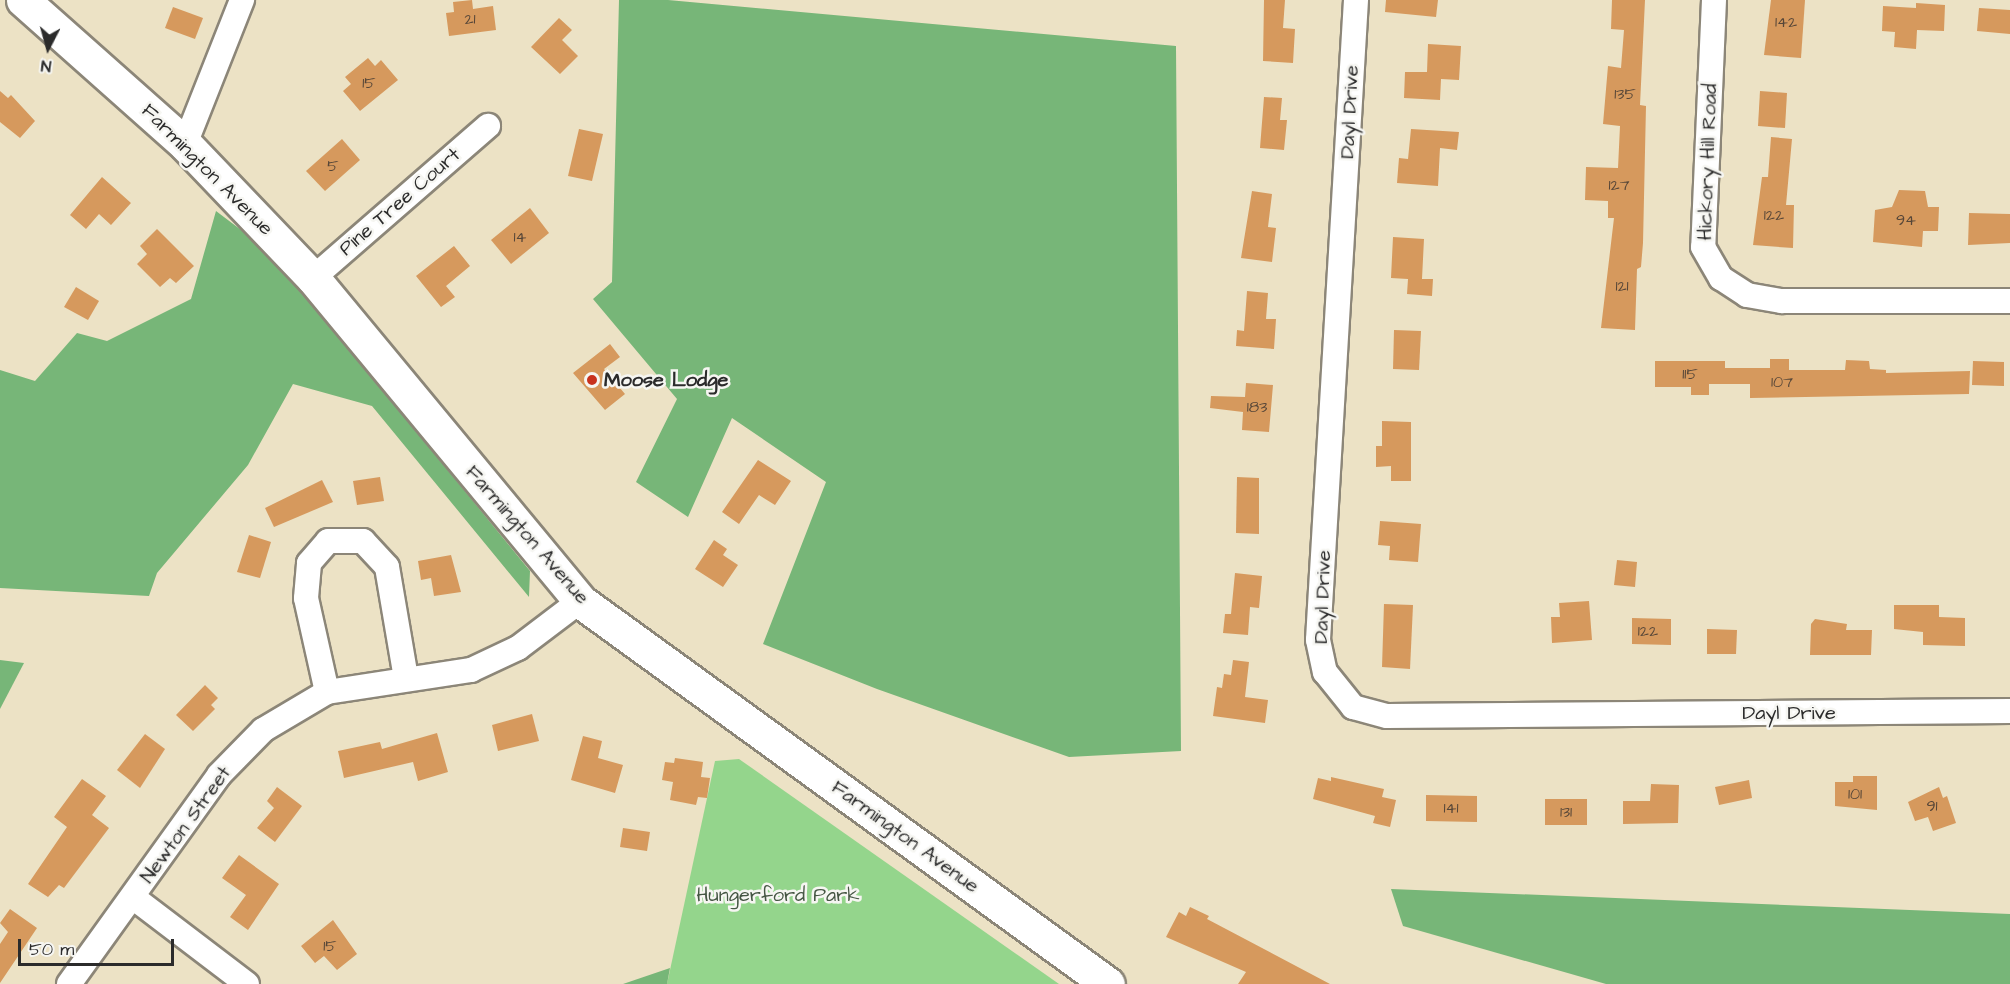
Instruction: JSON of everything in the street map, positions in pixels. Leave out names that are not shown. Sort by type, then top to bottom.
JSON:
[{"type":"main road","name":"Farmington Avenue","points":[[23,0],[185,144],[313,278],[580,601],[1108,984]]},
{"type":"street","points":[[185,144],[242,0]]},
{"type":"street","name":"Dayl Drive","points":[[1356,0],[1318,640],[1324,672],[1353,706],[1387,716],[2010,711]]},
{"type":"street","name":"Hickory Hill Road","points":[[1713,0],[1703,247],[1721,278],[1747,295],[1782,301],[2010,301]]},
{"type":"street","name":"Pine Tree Court","points":[[313,278],[488,126]]},
{"type":"street","points":[[327,692],[306,598],[309,563],[328,541],[363,541],[387,567],[406,678]]},
{"type":"street","name":"Newton Street","points":[[69,984],[134,898],[219,775],[263,730],[327,692],[406,678],[471,670],[518,648],[580,601]]},
{"type":"street","points":[[134,898],[247,984]]},
{"type":"green space","points":[[619,0],[668,0],[1176,46],[1181,751],[1069,757],[877,689],[763,644],[826,482],[732,418],[688,517],[636,482],[677,399],[593,299],[612,282]]},
{"type":"green space","points":[[216,211],[270,252],[530,571],[529,597],[372,406],[293,384],[248,465],[157,573],[149,596],[0,588],[0,370],[35,381],[77,333],[107,341],[191,299]]},
{"type":"green space","points":[[0,660],[24,663],[0,709]]},
{"type":"green space","name":"Hungerford Park","points":[[739,759],[1059,984],[667,984],[715,761]]},
{"type":"green space","points":[[1391,889],[2010,914],[2010,984],[1606,984],[1403,926]]},
{"type":"green space","points":[[670,968],[667,984],[623,984]]},
{"type":"building","points":[[472,0],[473,9],[493,6],[496,30],[449,36],[446,13],[454,12],[453,2]]},
{"type":"building","points":[[1264,0],[1285,0],[1283,28],[1295,29],[1293,63],[1263,61]]},
{"type":"building","points":[[1386,0],[1438,0],[1436,17],[1385,12]]},
{"type":"building","points":[[1612,0],[1645,0],[1640,105],[1646,106],[1643,243],[1641,267],[1637,269],[1635,330],[1601,328],[1614,218],[1608,218],[1608,201],[1585,200],[1586,167],[1618,168],[1620,126],[1603,124],[1608,66],[1621,68],[1624,30],[1611,29]]},
{"type":"building","points":[[1771,0],[1805,0],[1801,58],[1764,55]]},
{"type":"building","points":[[1916,3],[1945,5],[1944,31],[1917,30],[1916,49],[1894,47],[1895,32],[1882,31],[1883,6],[1916,8]]},
{"type":"building","points":[[173,7],[203,18],[195,39],[165,28]]},
{"type":"building","points":[[1979,8],[2010,10],[2010,34],[1977,31]]},
{"type":"building","points":[[559,18],[572,30],[562,40],[578,56],[560,74],[531,47]]},
{"type":"building","points":[[1428,44],[1461,46],[1459,80],[1441,79],[1440,100],[1404,98],[1405,72],[1427,72]]},
{"type":"building","points":[[368,58],[375,66],[381,60],[398,80],[360,111],[343,91],[351,84],[345,77]]},
{"type":"building","points":[[0,91],[8,98],[11,95],[35,121],[20,138],[0,122]]},
{"type":"building","points":[[1760,91],[1787,93],[1785,128],[1758,126]]},
{"type":"building","points":[[1264,97],[1282,98],[1280,120],[1287,120],[1284,150],[1260,148]]},
{"type":"building","points":[[579,129],[603,134],[592,181],[568,176]]},
{"type":"building","points":[[1411,129],[1459,132],[1457,150],[1440,148],[1438,186],[1397,183],[1399,158],[1408,159]]},
{"type":"building","points":[[1771,137],[1792,139],[1786,205],[1794,205],[1793,248],[1753,245],[1762,177],[1768,177]]},
{"type":"building","points":[[342,139],[360,160],[325,191],[306,171]]},
{"type":"building","points":[[102,177],[131,203],[111,225],[99,214],[86,229],[70,215]]},
{"type":"building","points":[[1899,190],[1925,191],[1928,207],[1939,207],[1938,231],[1923,231],[1922,247],[1873,242],[1875,210],[1892,207]]},
{"type":"building","points":[[1252,191],[1272,194],[1268,227],[1276,228],[1272,262],[1241,258]]},
{"type":"building","points":[[530,208],[549,233],[511,264],[491,240]]},
{"type":"building","points":[[1969,213],[2010,214],[2010,243],[1968,245]]},
{"type":"building","points":[[157,229],[194,266],[176,283],[170,278],[160,287],[137,264],[147,254],[140,246]]},
{"type":"building","points":[[1393,237],[1424,239],[1422,279],[1433,279],[1432,296],[1407,294],[1408,279],[1391,278]]},
{"type":"building","points":[[454,246],[470,266],[446,286],[455,297],[441,307],[416,276]]},
{"type":"building","points":[[76,287],[99,301],[88,320],[64,307]]},
{"type":"building","points":[[1247,291],[1268,293],[1266,319],[1276,319],[1274,349],[1236,346],[1237,330],[1244,331]]},
{"type":"building","points":[[1394,330],[1421,331],[1419,370],[1393,369]]},
{"type":"building","name":"Moose Lodge","points":[[610,344],[620,357],[604,369],[625,394],[605,410],[573,373]]},
{"type":"building","points":[[1770,359],[1789,359],[1789,370],[1845,370],[1846,360],[1869,361],[1870,369],[1886,370],[1886,373],[1970,371],[1969,394],[1750,398],[1750,384],[1709,384],[1709,395],[1691,395],[1691,387],[1655,387],[1655,361],[1725,361],[1725,368],[1770,368]]},
{"type":"building","points":[[1973,361],[2004,362],[2004,386],[1972,385]]},
{"type":"building","points":[[1246,383],[1273,385],[1269,432],[1242,430],[1243,412],[1210,408],[1211,396],[1245,397]]},
{"type":"building","points":[[1382,421],[1411,422],[1411,481],[1391,481],[1391,466],[1376,467],[1376,446],[1382,446]]},
{"type":"building","points":[[758,460],[791,481],[775,505],[759,495],[739,524],[722,512]]},
{"type":"building","points":[[380,477],[384,501],[357,505],[353,481]]},
{"type":"building","points":[[1237,477],[1259,478],[1259,534],[1236,533]]},
{"type":"building","points":[[322,480],[333,502],[274,527],[265,508]]},
{"type":"building","points":[[1380,521],[1421,524],[1418,562],[1389,560],[1390,546],[1378,545]]},
{"type":"building","points":[[249,535],[271,542],[260,578],[237,572]]},
{"type":"building","points":[[714,540],[727,549],[723,555],[738,565],[723,587],[695,569]]},
{"type":"building","points":[[451,555],[461,592],[434,596],[431,578],[421,580],[418,561]]},
{"type":"building","points":[[1617,560],[1637,562],[1635,587],[1614,585]]},
{"type":"building","points":[[1235,573],[1262,576],[1259,608],[1250,607],[1248,635],[1223,633],[1225,614],[1231,614]]},
{"type":"building","points":[[1589,601],[1592,640],[1552,643],[1551,617],[1560,617],[1559,603]]},
{"type":"building","points":[[1384,604],[1413,605],[1410,669],[1382,667]]},
{"type":"building","points":[[1894,605],[1939,605],[1939,617],[1965,618],[1965,646],[1923,645],[1923,632],[1894,629]]},
{"type":"building","points":[[1632,618],[1671,619],[1671,645],[1632,644]]},
{"type":"building","points":[[1815,619],[1847,624],[1846,630],[1872,630],[1871,655],[1810,655],[1811,624]]},
{"type":"building","points":[[1707,629],[1737,630],[1736,654],[1707,654]]},
{"type":"building","points":[[1233,660],[1249,662],[1245,697],[1268,700],[1265,723],[1213,716],[1217,687],[1222,688],[1224,674],[1231,675]]},
{"type":"building","points":[[205,685],[218,698],[211,705],[215,709],[193,731],[176,715]]},
{"type":"building","points":[[532,714],[539,741],[498,751],[492,725]]},
{"type":"building","points":[[437,733],[448,772],[418,781],[413,762],[344,778],[338,751],[380,742],[382,749]]},
{"type":"building","points":[[145,734],[165,749],[140,788],[117,770]]},
{"type":"building","points":[[583,736],[602,741],[598,758],[623,765],[615,793],[571,780]]},
{"type":"building","points":[[675,758],[703,762],[701,777],[710,778],[707,798],[698,797],[696,805],[670,800],[673,782],[662,780],[665,762],[674,763]]},
{"type":"building","points":[[1853,776],[1877,776],[1877,810],[1835,806],[1835,782],[1853,782]]},
{"type":"building","points":[[1331,777],[1384,789],[1382,797],[1396,800],[1390,827],[1373,823],[1375,816],[1313,799],[1318,778],[1331,781]]},
{"type":"building","points":[[82,779],[106,796],[92,815],[109,828],[64,888],[59,885],[48,897],[28,884],[67,827],[54,817]]},
{"type":"building","points":[[1749,780],[1752,798],[1719,805],[1715,787]]},
{"type":"building","points":[[1651,784],[1679,785],[1678,823],[1623,824],[1623,801],[1650,801]]},
{"type":"building","points":[[277,787],[302,806],[275,842],[257,828],[274,808],[267,801]]},
{"type":"building","points":[[1939,787],[1943,798],[1947,796],[1956,823],[1933,831],[1928,817],[1915,821],[1908,802]]},
{"type":"building","points":[[1426,795],[1477,796],[1477,822],[1426,821]]},
{"type":"building","points":[[1545,799],[1587,799],[1587,825],[1545,825]]},
{"type":"building","points":[[623,828],[650,832],[647,851],[620,847]]},
{"type":"building","points":[[239,855],[279,884],[248,930],[230,917],[246,895],[222,878]]},
{"type":"building","points":[[1190,907],[1209,916],[1207,919],[1330,984],[1238,984],[1246,972],[1166,937],[1179,912],[1186,916]]},
{"type":"building","points":[[10,909],[37,928],[0,983],[0,944],[8,932],[0,923]]},
{"type":"building","points":[[333,920],[357,954],[337,970],[324,956],[315,963],[301,946]]},
{"type":"place","name":"Moose Lodge","points":[[592,380]]}]
